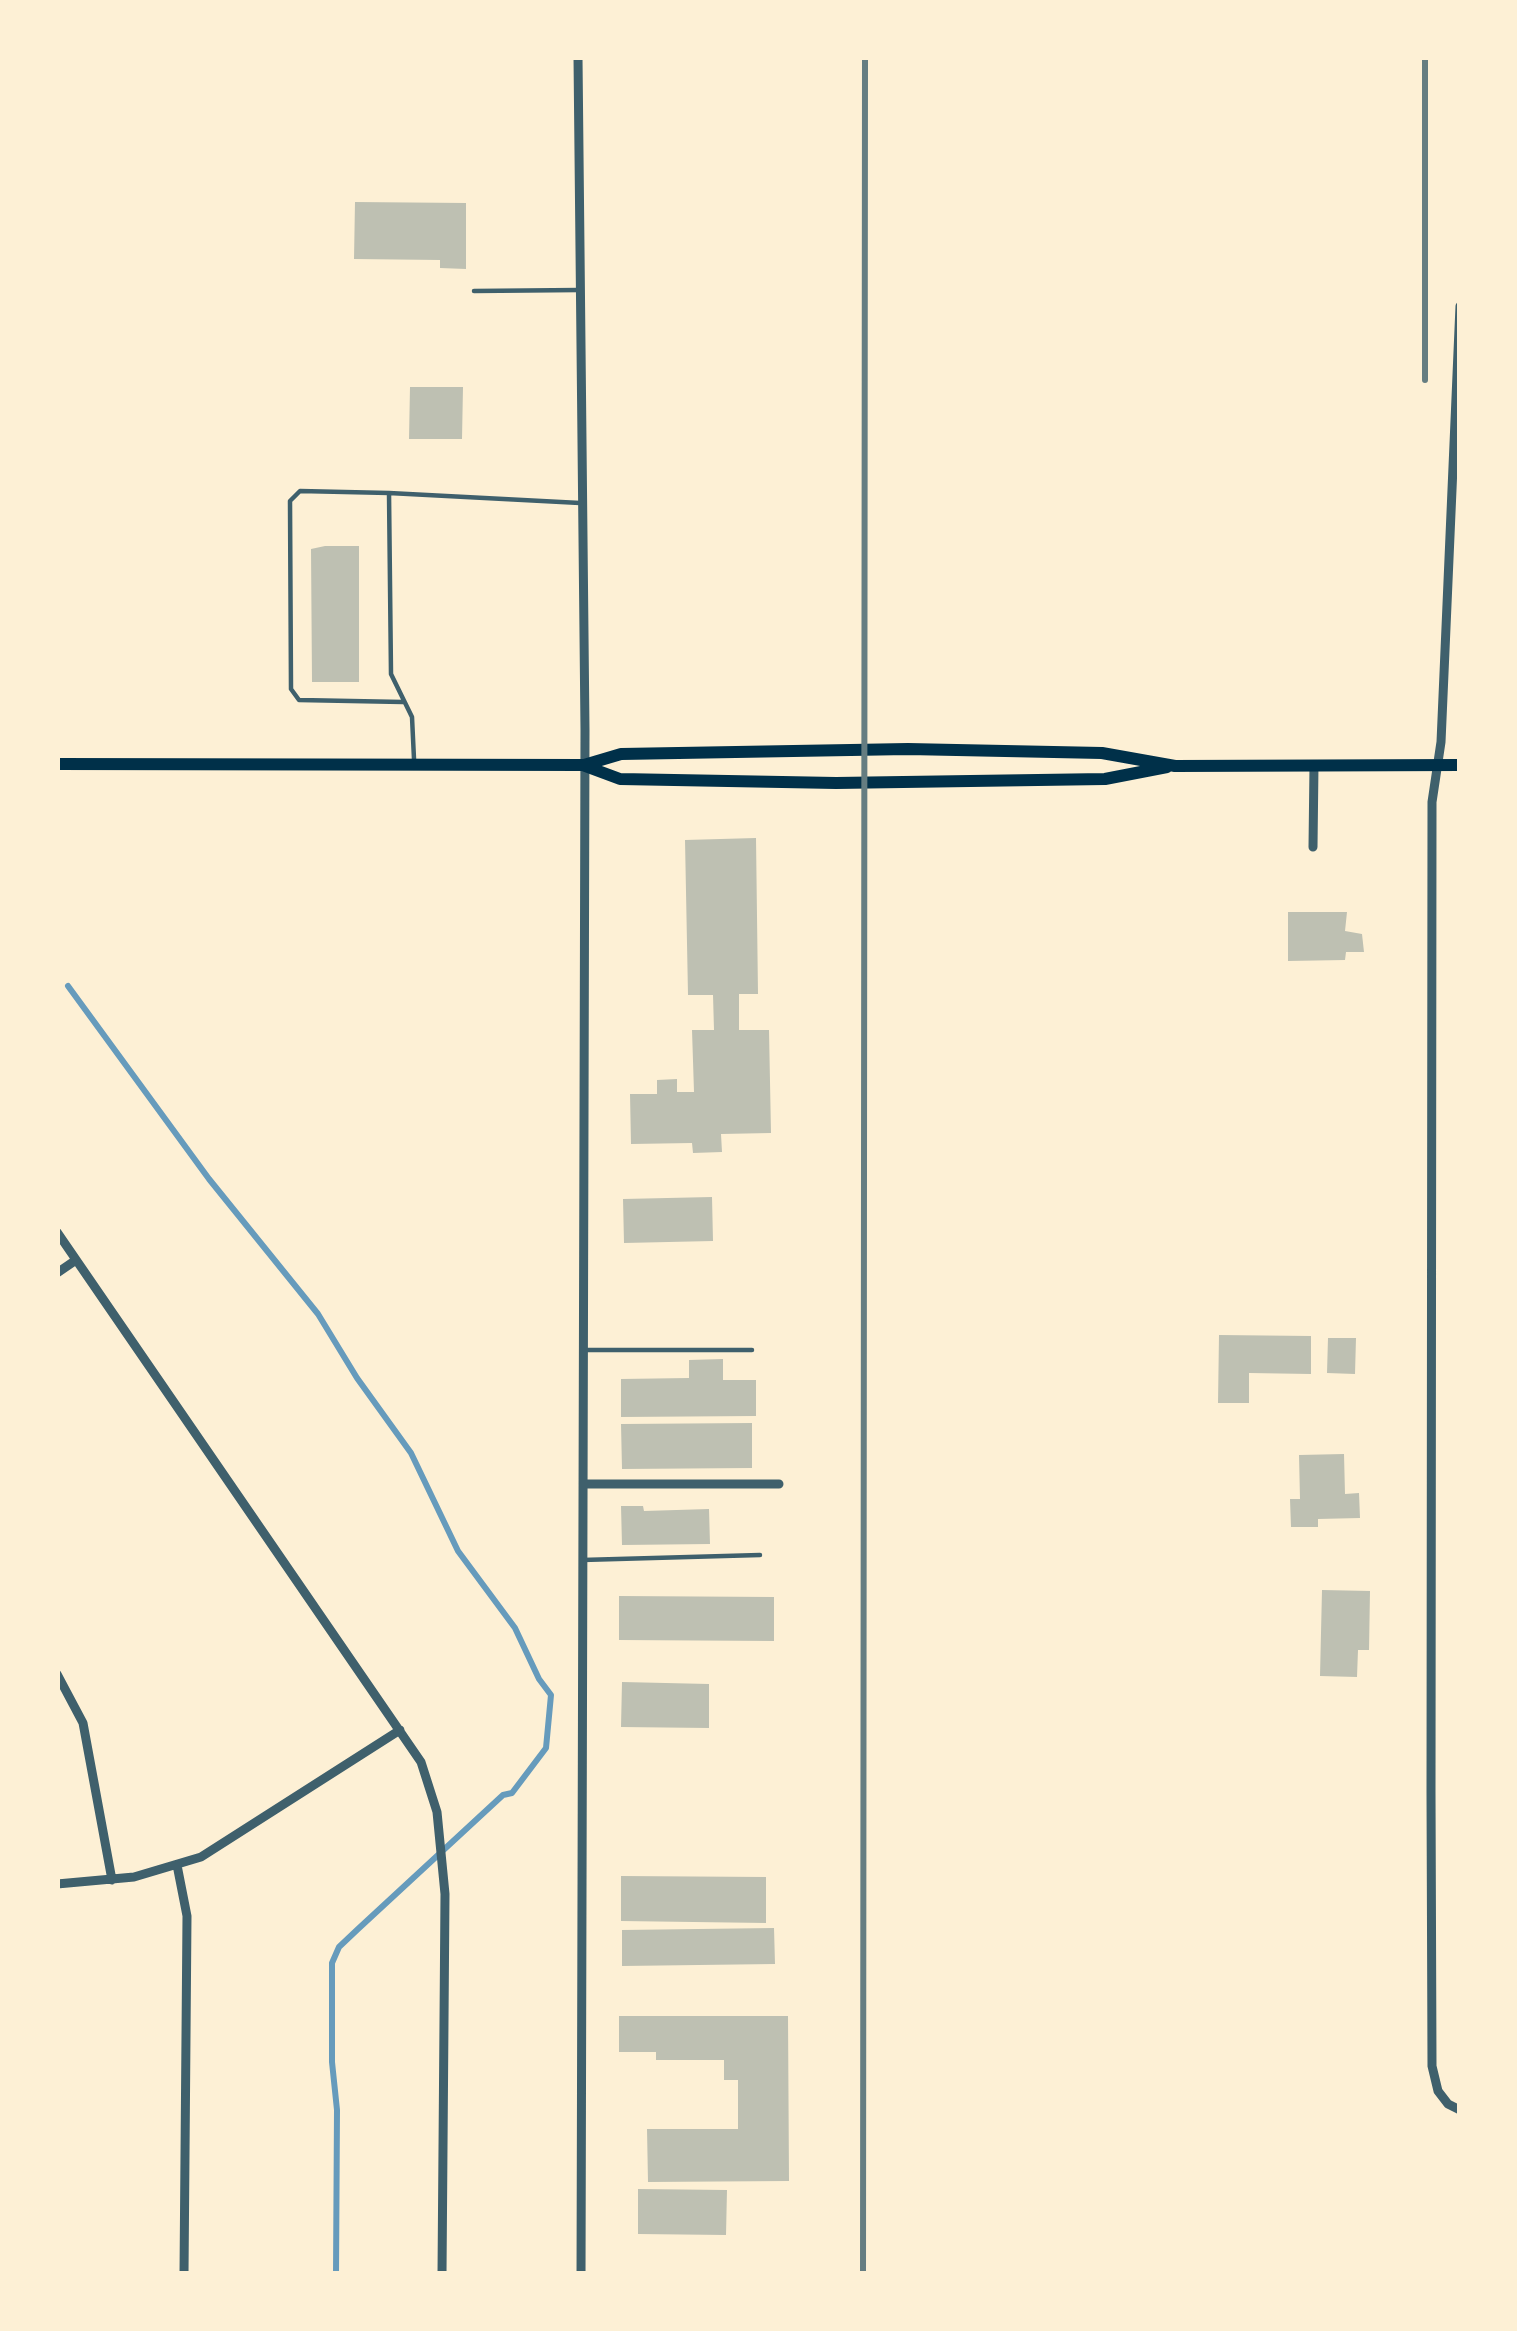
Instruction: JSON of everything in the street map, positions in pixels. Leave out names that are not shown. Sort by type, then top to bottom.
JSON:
[{"type":"main road","points":[[57,764],[584,765],[621,754],[908,749],[1102,754],[1175,766],[1460,765]]},
{"type":"main road","points":[[584,765],[620,779],[836,783],[1105,779],[1175,766]]},
{"type":"street","points":[[578,57],[584,765],[581,2274]]},
{"type":"street","points":[[1460,306],[1455,567],[1432,802],[1432,2066],[1438,2091],[1460,2110]]},
{"type":"street","points":[[1313,847],[1314,765]]},
{"type":"street","points":[[57,1232],[421,1762],[441,1834],[445,1894],[442,2274]]},
{"type":"street","points":[[57,1273],[76,1260]]},
{"type":"street","points":[[583,1484],[779,1484]]},
{"type":"street","points":[[57,1674],[83,1723],[112,1880]]},
{"type":"street","points":[[57,1884],[112,1880],[177,1864],[233,1839],[400,1730]]},
{"type":"street","points":[[177,1864],[187,1916],[184,2274]]},
{"type":"lane","points":[[474,291],[579,290]]},
{"type":"lane","points":[[404,701],[299,700],[291,688],[290,501],[300,491],[581,503]]},
{"type":"lane","points":[[389,493],[392,674],[412,717],[414,765]]},
{"type":"lane","points":[[583,1350],[752,1350]]},
{"type":"lane","points":[[582,1560],[760,1555]]},
{"type":"building","points":[[355,202],[466,203],[466,269],[440,268],[440,260],[354,259]]},
{"type":"building","points":[[410,387],[463,387],[462,439],[409,439]]},
{"type":"building","points":[[359,546],[359,682],[312,682],[311,549]]},
{"type":"building","points":[[756,838],[758,994],[739,994],[739,1030],[769,1030],[771,1133],[721,1134],[722,1152],[693,1153],[692,1143],[631,1144],[630,1094],[657,1094],[657,1080],[677,1079],[677,1092],[694,1092],[692,1030],[714,1030],[713,995],[688,995],[685,840]]},
{"type":"building","points":[[1288,912],[1347,912],[1345,931],[1362,934],[1364,952],[1346,952],[1345,960],[1288,961]]},
{"type":"building","points":[[712,1197],[713,1241],[624,1243],[623,1199]]},
{"type":"building","points":[[1219,1335],[1311,1336],[1311,1374],[1249,1373],[1249,1403],[1218,1403]]},
{"type":"building","points":[[1328,1338],[1356,1338],[1355,1374],[1327,1373]]},
{"type":"building","points":[[723,1359],[723,1380],[756,1380],[756,1416],[621,1417],[621,1379],[689,1378],[689,1360]]},
{"type":"building","points":[[752,1423],[752,1468],[622,1469],[621,1424]]},
{"type":"building","points":[[1344,1454],[1345,1494],[1359,1493],[1360,1518],[1318,1519],[1318,1527],[1291,1527],[1290,1499],[1300,1499],[1299,1455]]},
{"type":"building","points":[[621,1506],[643,1506],[644,1511],[709,1509],[710,1544],[622,1545]]},
{"type":"building","points":[[1322,1590],[1370,1591],[1369,1650],[1358,1650],[1357,1677],[1320,1676]]},
{"type":"building","points":[[619,1596],[774,1597],[774,1641],[619,1640]]},
{"type":"building","points":[[622,1682],[709,1684],[709,1728],[621,1727]]},
{"type":"building","points":[[621,1876],[766,1877],[766,1923],[621,1921]]},
{"type":"building","points":[[774,1928],[775,1964],[622,1966],[622,1930]]},
{"type":"building","points":[[619,2016],[788,2016],[789,2181],[648,2182],[647,2129],[738,2129],[738,2080],[724,2080],[724,2060],[656,2060],[656,2052],[619,2052]]},
{"type":"building","points":[[638,2189],[727,2190],[726,2235],[638,2234]]},
{"type":"waterway","points":[[68,986],[209,1179],[318,1314],[411,1453],[458,1551],[515,1628],[551,1695],[546,1748],[512,1793],[503,1795],[358,1929],[339,1947],[332,1963],[336,2274]]},
{"type":"railway","points":[[863,2274],[865,57]]},
{"type":"railway","points":[[1425,57],[1425,380]]}]
